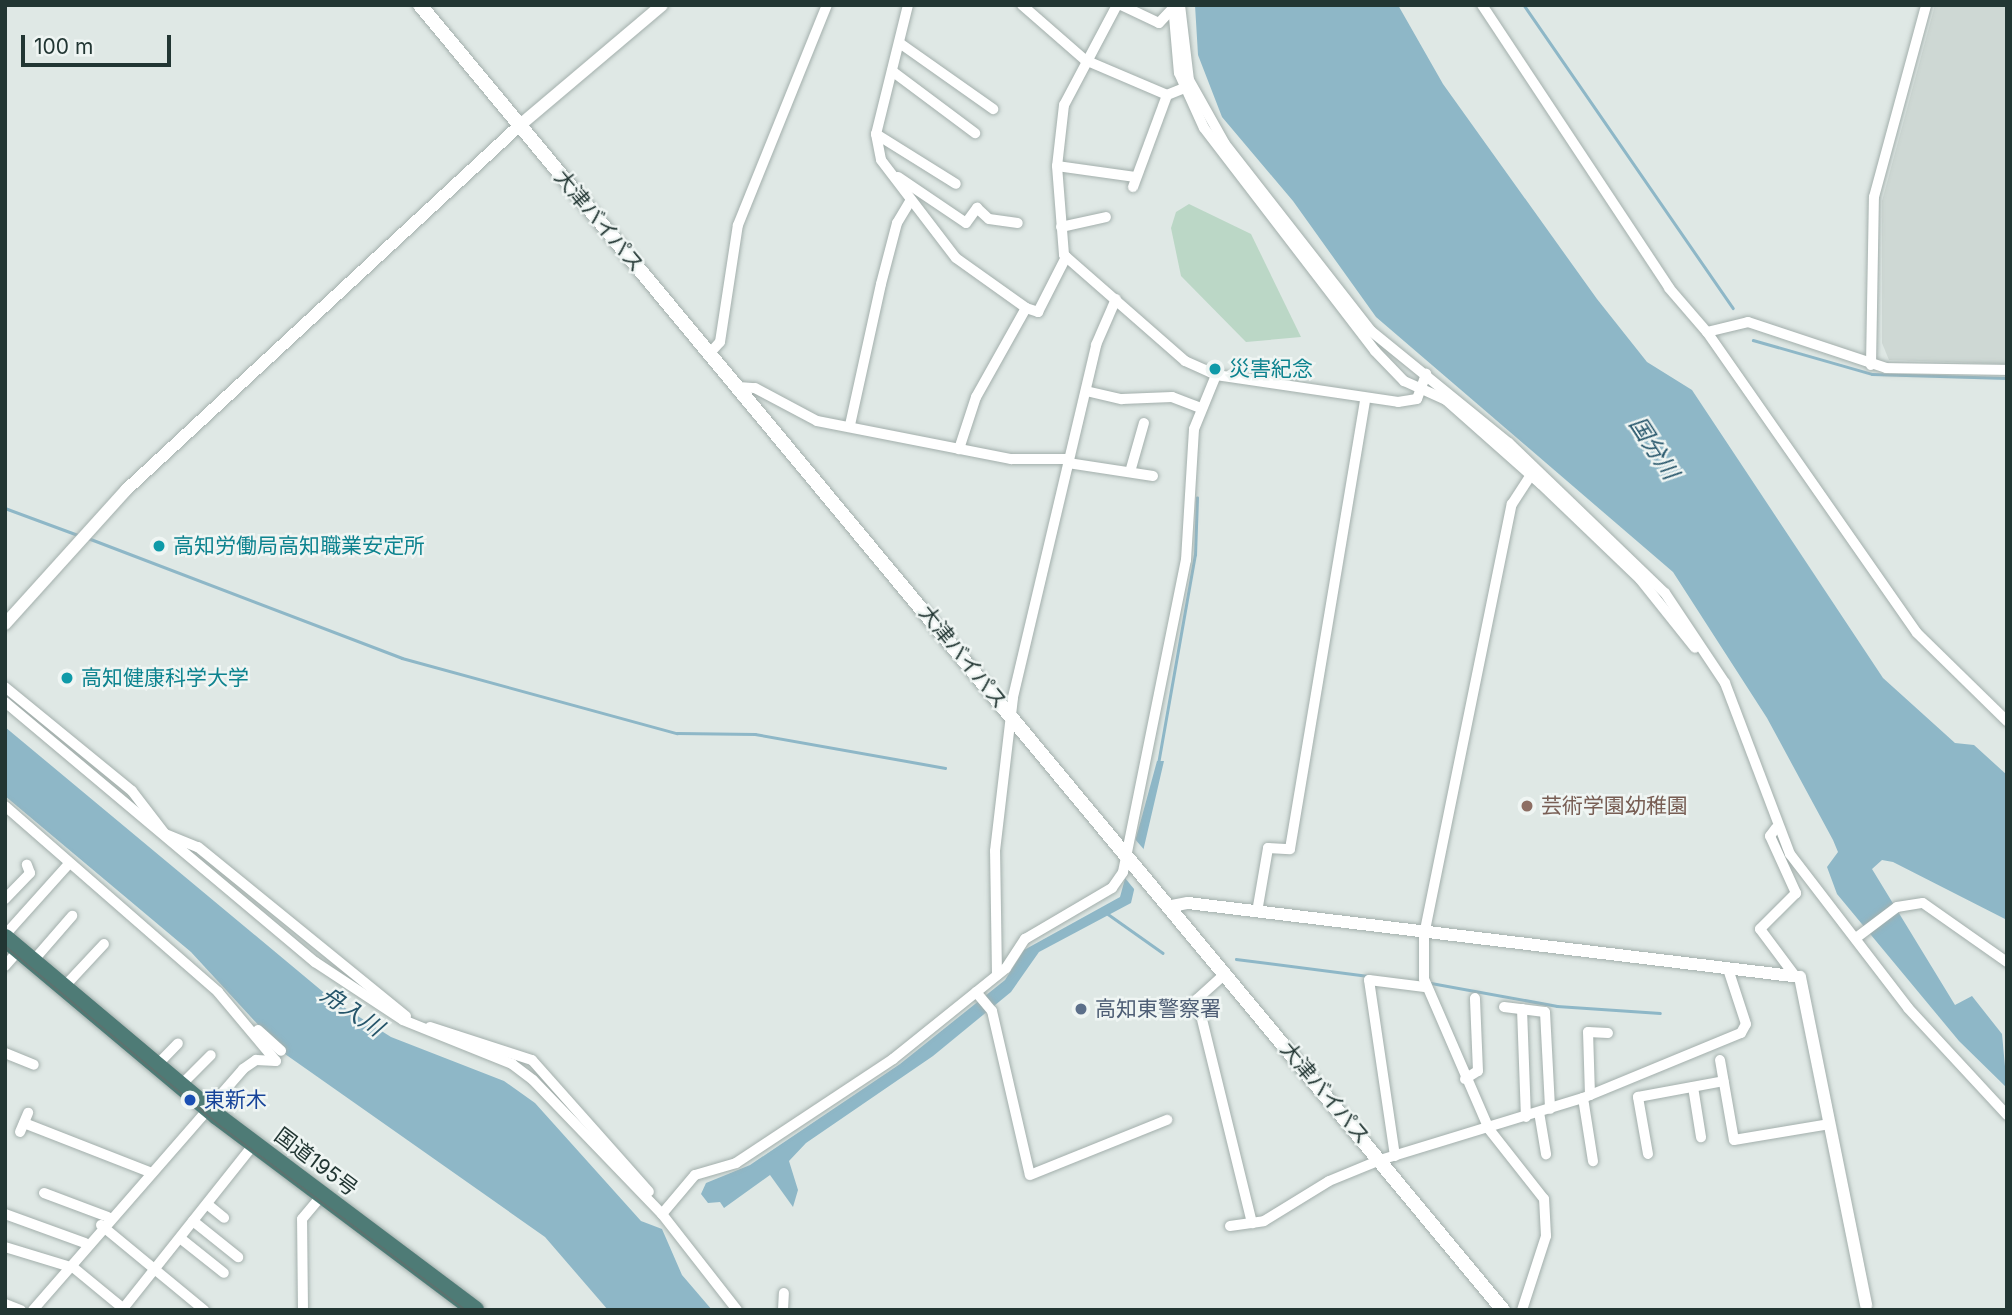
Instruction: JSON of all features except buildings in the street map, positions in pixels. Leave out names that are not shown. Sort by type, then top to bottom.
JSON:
[{"type":"highway","name":"国道195号","points":[[16,946],[208,1108],[458,1303],[475,1310]]},
{"type":"main road","name":"大津バイパス","points":[[420,5],[1144,876],[1387,1158],[1503,1310]]},
{"type":"street","points":[[5,624],[126,491],[519,126],[662,5]]},
{"type":"street","points":[[710,353],[720,342],[738,225],[827,5]]},
{"type":"street","points":[[908,5],[901,44],[876,134],[881,160],[969,270],[1026,308],[1038,312],[1066,257],[1057,166],[1064,106],[1085,60],[1119,5],[1159,23],[1175,7]]},
{"type":"street","points":[[1021,5],[1085,60],[1167,95],[1184,88]]},
{"type":"street","points":[[1482,5],[1669,288],[1707,331],[1917,633],[2007,720]]},
{"type":"street","points":[[1871,365],[1874,197],[1926,5]]},
{"type":"street","points":[[1175,7],[1184,88],[1212,138],[1312,273],[1375,351],[1420,391],[1446,400],[1531,475],[1640,579],[1732,698]]},
{"type":"street","points":[[1175,7],[1189,80],[1225,144],[1371,331],[1426,374],[1572,500],[1665,593],[1732,698],[1776,828],[1859,936],[1908,1008],[2007,1115]]},
{"type":"street","points":[[901,44],[993,109]]},
{"type":"street","points":[[892,71],[975,133]]},
{"type":"street","points":[[1057,166],[1134,182],[1146,164],[1167,95]]},
{"type":"street","points":[[876,134],[956,184]]},
{"type":"street","points":[[893,173],[965,223],[976,208],[989,219],[1018,223]]},
{"type":"street","points":[[850,425],[877,296],[897,223],[911,200]]},
{"type":"street","points":[[1061,227],[1106,217]]},
{"type":"street","points":[[1066,257],[1185,361],[1216,375],[1365,399],[1417,399],[1426,374]]},
{"type":"street","points":[[996,975],[995,850],[1010,714],[1096,345],[1116,299]]},
{"type":"street","points":[[959,449],[976,397],[1026,308]]},
{"type":"street","points":[[1707,331],[1748,322],[1871,365],[2007,370]]},
{"type":"street","points":[[662,1213],[695,1175],[736,1163],[893,1059],[978,995],[1025,939],[1112,888],[1127,855],[1186,560],[1200,408],[1216,375]]},
{"type":"street","points":[[739,387],[755,388],[817,421],[850,425],[1011,460],[1069,461],[1153,476]]},
{"type":"street","points":[[1087,391],[1122,399],[1172,397],[1200,408]]},
{"type":"street","points":[[1257,912],[1268,848],[1290,849],[1365,399]]},
{"type":"street","points":[[1130,472],[1144,423]]},
{"type":"street","points":[[1522,1310],[1546,1236],[1544,1199],[1489,1129],[1465,1079],[1425,987],[1424,934],[1512,504],[1531,475]]},
{"type":"street","points":[[5,687],[132,791],[165,834]]},
{"type":"street","points":[[5,702],[165,834],[198,847],[407,1016],[532,1060],[629,1163],[662,1213],[737,1310]]},
{"type":"street","points":[[5,806],[281,1051]]},
{"type":"street","points":[[1776,828],[1770,836],[1796,894],[1760,929],[1795,976],[1806,984],[1830,1124],[1867,1307]]},
{"type":"street","points":[[5,900],[30,873],[27,865]]},
{"type":"street","points":[[5,966],[46,884],[67,866]]},
{"type":"street","points":[[1172,906],[1257,912],[1424,934],[1795,976]]},
{"type":"street","points":[[1859,936],[1897,907],[1931,906],[2007,962]]},
{"type":"street","points":[[16,946],[72,916]]},
{"type":"street","points":[[63,988],[104,944]]},
{"type":"street","points":[[1230,1226],[1252,1223],[1387,1158],[1545,1111],[1741,1033],[1746,1024],[1728,969]]},
{"type":"street","points":[[1226,973],[1198,999],[1252,1223]]},
{"type":"street","points":[[1387,1158],[1369,981],[1425,987]]},
{"type":"street","points":[[978,995],[992,1011],[1030,1175],[1167,1120]]},
{"type":"street","points":[[1465,1079],[1478,1071],[1475,998]]},
{"type":"street","points":[[1504,1007],[1545,1012],[1546,1154]]},
{"type":"street","points":[[1522,1009],[1526,1117]]},
{"type":"street","points":[[39,1307],[67,1265],[104,1221],[251,1062],[276,1061],[240,1015]]},
{"type":"street","points":[[1593,1161],[1587,1096],[1588,1032],[1608,1033]]},
{"type":"street","points":[[157,1065],[178,1043]]},
{"type":"street","points":[[5,1053],[34,1065]]},
{"type":"street","points":[[181,1085],[211,1055]]},
{"type":"street","points":[[1720,1060],[1734,1140],[1830,1124]]},
{"type":"street","points":[[1648,1154],[1638,1097],[1724,1082]]},
{"type":"street","points":[[1693,1087],[1700,1136]]},
{"type":"street","points":[[24,1123],[150,1171]]},
{"type":"street","points":[[5,1247],[67,1265],[123,1309],[254,1144]]},
{"type":"street","points":[[44,1193],[104,1221],[154,1270],[204,1310]]},
{"type":"street","points":[[303,1310],[302,1219],[322,1195]]},
{"type":"street","points":[[207,1204],[224,1217]]},
{"type":"street","points":[[5,1214],[32,1219],[85,1243]]},
{"type":"street","points":[[193,1221],[238,1257]]},
{"type":"street","points":[[180,1238],[224,1273]]},
{"type":"street","points":[[782,1310],[784,1293]]},
{"type":"street","points":[[5,1304],[21,1310]]},
{"type":"shaded area","points":[[1935,5],[2007,5],[2007,364],[1889,360],[1882,343],[1882,201]]},
{"type":"green space","points":[[1189,204],[1251,234],[1301,337],[1246,342],[1181,276],[1171,228],[1176,212]]},
{"type":"water","name":"国分川","points":[[1195,5],[1398,5],[1443,84],[1597,299],[1647,362],[1692,390],[1883,678],[1955,743],[1974,745],[2007,775],[2007,920],[1893,862],[1882,860],[1872,869],[1955,1005],[1972,996],[2002,1034],[2007,1088],[1959,1041],[1837,894],[1827,867],[1838,852],[1833,840],[1767,718],[1673,572],[1376,317],[1293,201],[1222,117],[1198,55]]},
{"type":"water","points":[[5,727],[334,1001],[391,1037],[504,1081],[535,1103],[641,1221],[662,1229],[682,1275],[712,1310],[608,1310],[545,1237],[285,1054],[191,952],[5,796]]},
{"type":"water","points":[[1157,761],[1164,761],[1131,903],[1039,952],[1011,992],[933,1056],[806,1143],[789,1161],[798,1190],[793,1207],[770,1175],[724,1208],[720,1202],[708,1203],[701,1194],[706,1183],[750,1165],[900,1064],[1005,980],[1024,950],[1120,897]]},
{"type":"pier","points":[[1134,838],[1147,853],[1139,895],[1125,878]]},
{"type":"waterway","points":[[1524,5],[1733,308]]},
{"type":"waterway","points":[[1753,340],[1872,374],[2007,378]]},
{"type":"waterway","points":[[1158,764],[1195,555],[1197,498]]},
{"type":"waterway","points":[[5,508],[78,535]]},
{"type":"waterway","points":[[88,538],[402,658],[677,733],[755,734],[945,768]]},
{"type":"waterway","points":[[1108,914],[1163,953]]},
{"type":"waterway","points":[[1236,959],[1368,976]]},
{"type":"waterway","points":[[1431,983],[1557,1006],[1660,1013]]},
{"type":"tram line","points":[[5,946],[219,1125],[465,1310]]},
{"type":"place","name":"災害紀念","points":[[1215,369]]},
{"type":"place","name":"高知労働局高知職業安定所","points":[[159,546]]},
{"type":"place","name":"高知健康科学大学","points":[[67,678]]},
{"type":"place","name":"芸術学園幼稚園","points":[[1527,806]]},
{"type":"place","name":"高知東警察署","points":[[1081,1009]]},
{"type":"place","name":"東新木","points":[[190,1100]]},
{"type":"water label","name":"舟入川","points":[[352,1011]]}]
